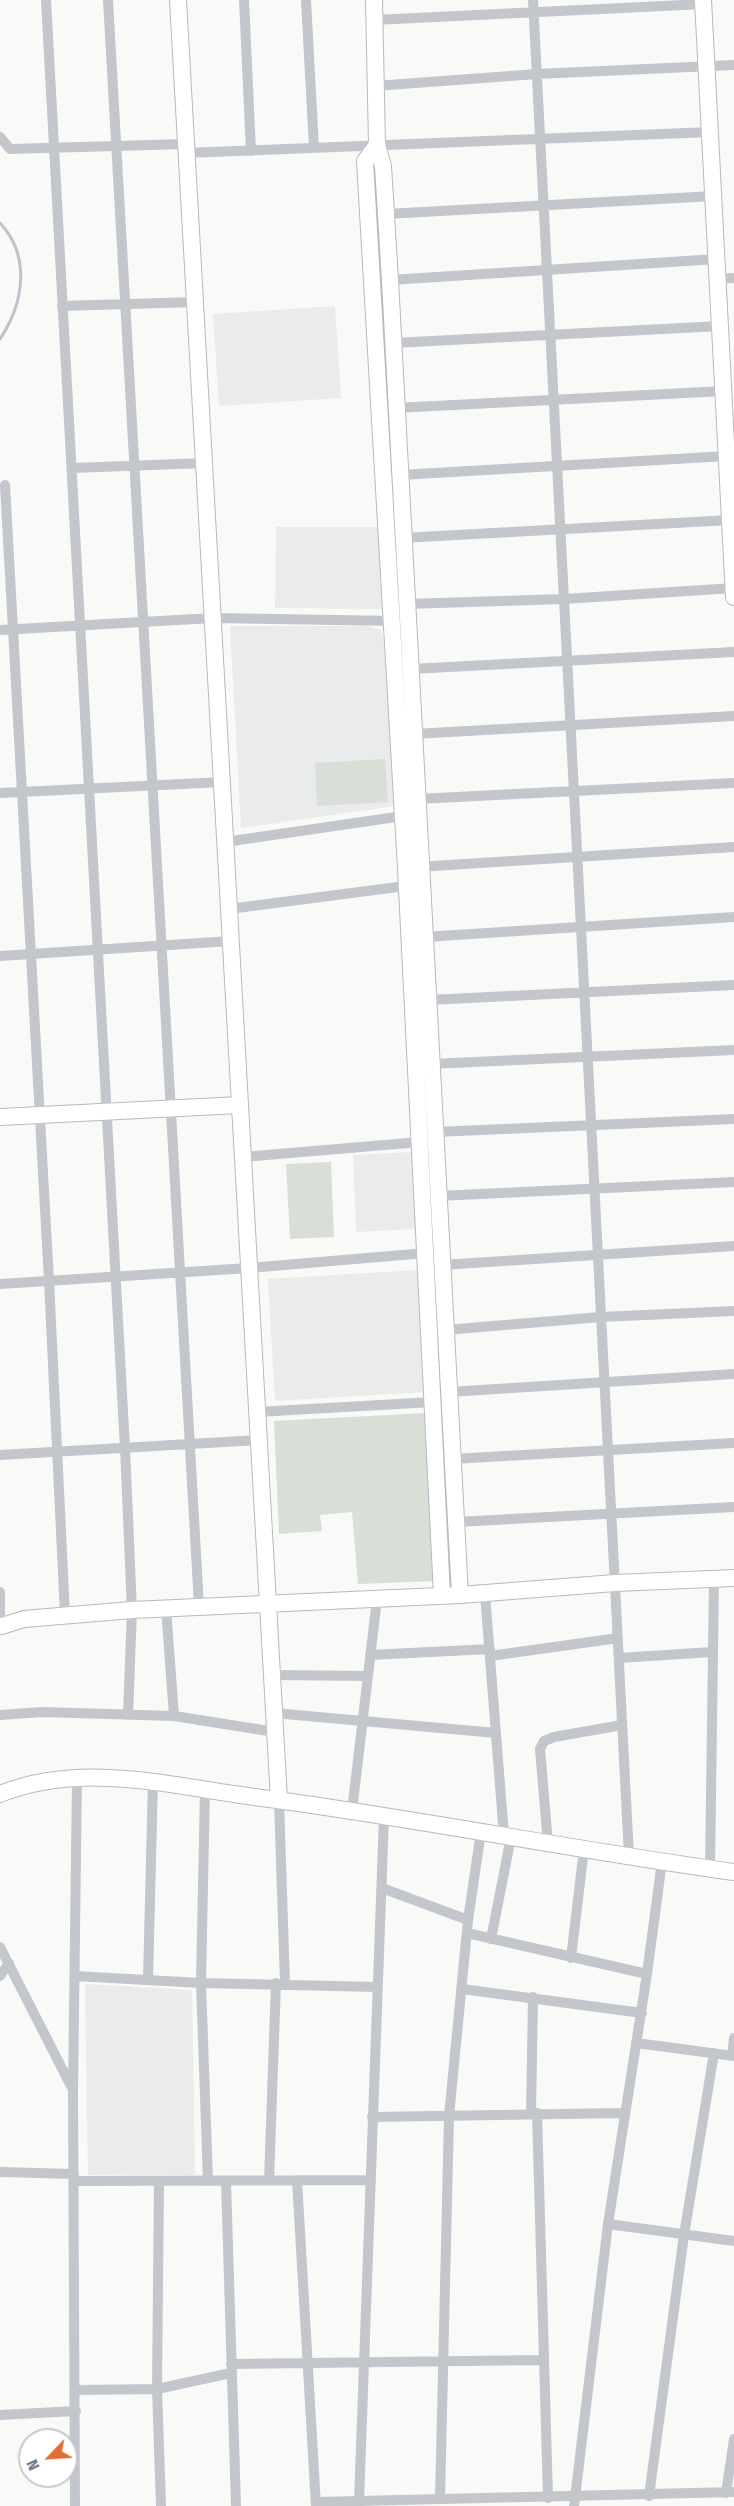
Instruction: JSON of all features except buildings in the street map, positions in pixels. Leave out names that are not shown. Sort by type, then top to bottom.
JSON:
[{"type":"street","points":[[46,0],[125,1448],[132,1610],[128,1715]]},
{"type":"street","points":[[108,0],[199,1606]]},
{"type":"street","points":[[178,0],[279,1800],[280,1984],[269,2180]]},
{"type":"street","points":[[244,0],[251,151]]},
{"type":"street","points":[[306,0],[314,148]]},
{"type":"street","points":[[374,0],[376,146],[382,166],[386,214],[400,475],[403,816],[413,868]]},
{"type":"street","points":[[533,0],[629,1856]]},
{"type":"street","points":[[374,20],[704,2],[717,259],[726,279],[721,326],[724,392],[730,435],[728,456],[734,597]]},
{"type":"street","points":[[375,86],[537,74],[734,65]]},
{"type":"street","points":[[0,137],[10,148],[116,147],[251,151],[711,132]]},
{"type":"street","points":[[376,146],[365,161],[402,615],[411,669],[417,800],[413,868],[419,969],[420,1142],[442,1595]]},
{"type":"street","points":[[386,214],[714,196]]},
{"type":"street","points":[[390,280],[717,259]]},
{"type":"street","points":[[62,306],[195,302]]},
{"type":"street","points":[[393,342],[721,326]]},
{"type":"street","points":[[396,408],[724,392]]},
{"type":"street","points":[[400,475],[728,456]]},
{"type":"street","points":[[73,468],[204,463]]},
{"type":"street","points":[[5,485],[65,1615]]},
{"type":"street","points":[[402,538],[730,520]]},
{"type":"street","points":[[0,630],[213,618],[402,615],[564,599],[734,588]]},
{"type":"street","points":[[411,669],[734,652]]},
{"type":"street","points":[[414,734],[734,716]]},
{"type":"street","points":[[0,792],[222,782]]},
{"type":"street","points":[[417,800],[734,783]]},
{"type":"street","points":[[225,842],[403,816]]},
{"type":"street","points":[[413,868],[734,847]]},
{"type":"street","points":[[229,909],[414,885]]},
{"type":"street","points":[[414,885],[425,938],[419,969],[428,1000],[460,1595]]},
{"type":"street","points":[[425,938],[734,917]]},
{"type":"street","points":[[0,956],[231,941]]},
{"type":"street","points":[[428,1000],[734,985]]},
{"type":"street","points":[[431,1064],[734,1050]]},
{"type":"street","points":[[0,1117],[240,1105]]},
{"type":"street","points":[[435,1132],[734,1119]]},
{"type":"street","points":[[243,1157],[420,1142]]},
{"type":"street","points":[[438,1196],[734,1182]]},
{"type":"street","points":[[442,1264],[734,1246]]},
{"type":"street","points":[[0,1284],[249,1268],[426,1253]]},
{"type":"street","points":[[446,1330],[601,1317],[734,1311]]},
{"type":"street","points":[[449,1392],[734,1374]]},
{"type":"street","points":[[257,1412],[434,1402]]},
{"type":"street","points":[[0,1455],[259,1440]]},
{"type":"street","points":[[452,1459],[734,1443]]},
{"type":"street","points":[[456,1522],[734,1507]]},
{"type":"street","points":[[0,1592],[1,1627],[24,1619],[132,1610],[485,1594],[615,1583],[734,1578]]},
{"type":"street","points":[[710,1869],[714,1579]]},
{"type":"street","points":[[485,1594],[507,1837],[491,1939]]},
{"type":"street","points":[[352,1811],[377,1599]]},
{"type":"street","points":[[166,1608],[174,1716]]},
{"type":"street","points":[[370,1655],[490,1652],[618,1638]]},
{"type":"street","points":[[619,1658],[712,1652]]},
{"type":"street","points":[[272,1675],[368,1676]]},
{"type":"street","points":[[0,1715],[42,1712],[174,1716],[275,1732]]},
{"type":"street","points":[[274,1713],[496,1733]]},
{"type":"street","points":[[548,1844],[540,1749],[544,1742],[554,1737],[622,1725]]},
{"type":"street","points":[[0,1794],[32,1783],[77,1777],[153,1780],[734,1872]]},
{"type":"street","points":[[75,2506],[73,2091],[77,1777]]},
{"type":"street","points":[[148,1979],[153,1780]]},
{"type":"street","points":[[205,1790],[201,1983],[208,2181]]},
{"type":"street","points":[[359,2501],[384,1816]]},
{"type":"street","points":[[440,2499],[449,2116],[468,1920],[481,1832]]},
{"type":"street","points":[[571,1958],[584,1849]]},
{"type":"street","points":[[574,2502],[608,2224],[624,2113],[642,2013],[662,1861]]},
{"type":"street","points":[[382,1888],[468,1920]]},
{"type":"street","points":[[467,1934],[647,1974]]},
{"type":"street","points":[[0,1947],[73,2091]]},
{"type":"street","points":[[0,1976],[9,1964]]},
{"type":"street","points":[[75,1976],[201,1983],[378,1987]]},
{"type":"street","points":[[462,1989],[642,2013]]},
{"type":"street","points":[[533,1997],[534,2114],[548,2498]]},
{"type":"street","points":[[636,2043],[733,2056],[734,2038]]},
{"type":"street","points":[[649,2496],[684,2235],[714,2053]]},
{"type":"street","points":[[372,2117],[624,2113]]},
{"type":"street","points":[[0,2172],[159,2181],[371,2180]]},
{"type":"street","points":[[297,2180],[316,2504],[440,2499],[502,2502],[548,2498],[574,2502],[730,2492],[734,2439]]},
{"type":"street","points":[[159,2181],[157,2389],[161,2506]]},
{"type":"street","points":[[226,2181],[236,2506]]},
{"type":"street","points":[[608,2224],[734,2241]]},
{"type":"street","points":[[76,2390],[157,2389],[231,2368],[308,2362],[542,2360]]},
{"type":"street","points":[[0,2415],[76,2411]]},
{"type":"shaded area","points":[[335,306],[341,398],[219,406],[213,314]]},
{"type":"shaded area","points":[[276,527],[378,527],[382,609],[275,608]]},
{"type":"shaded area","points":[[230,626],[368,626],[381,630],[384,641],[394,806],[241,828]]},
{"type":"shaded area","points":[[385,759],[388,802],[317,806],[315,763]]},
{"type":"shaded area","points":[[412,1152],[416,1229],[356,1232],[353,1155]]},
{"type":"shaded area","points":[[331,1162],[334,1237],[290,1239],[286,1164]]},
{"type":"shaded area","points":[[418,1270],[426,1392],[275,1401],[268,1279]]},
{"type":"shaded area","points":[[426,1413],[435,1581],[358,1584],[352,1512],[320,1515],[322,1531],[279,1534],[274,1421]]},
{"type":"shaded area","points":[[85,1984],[192,1990],[195,2175],[88,2175]]},
{"type":"waterway","points":[[0,223],[10,236],[16,250],[21,280],[14,310],[0,339]]}]
